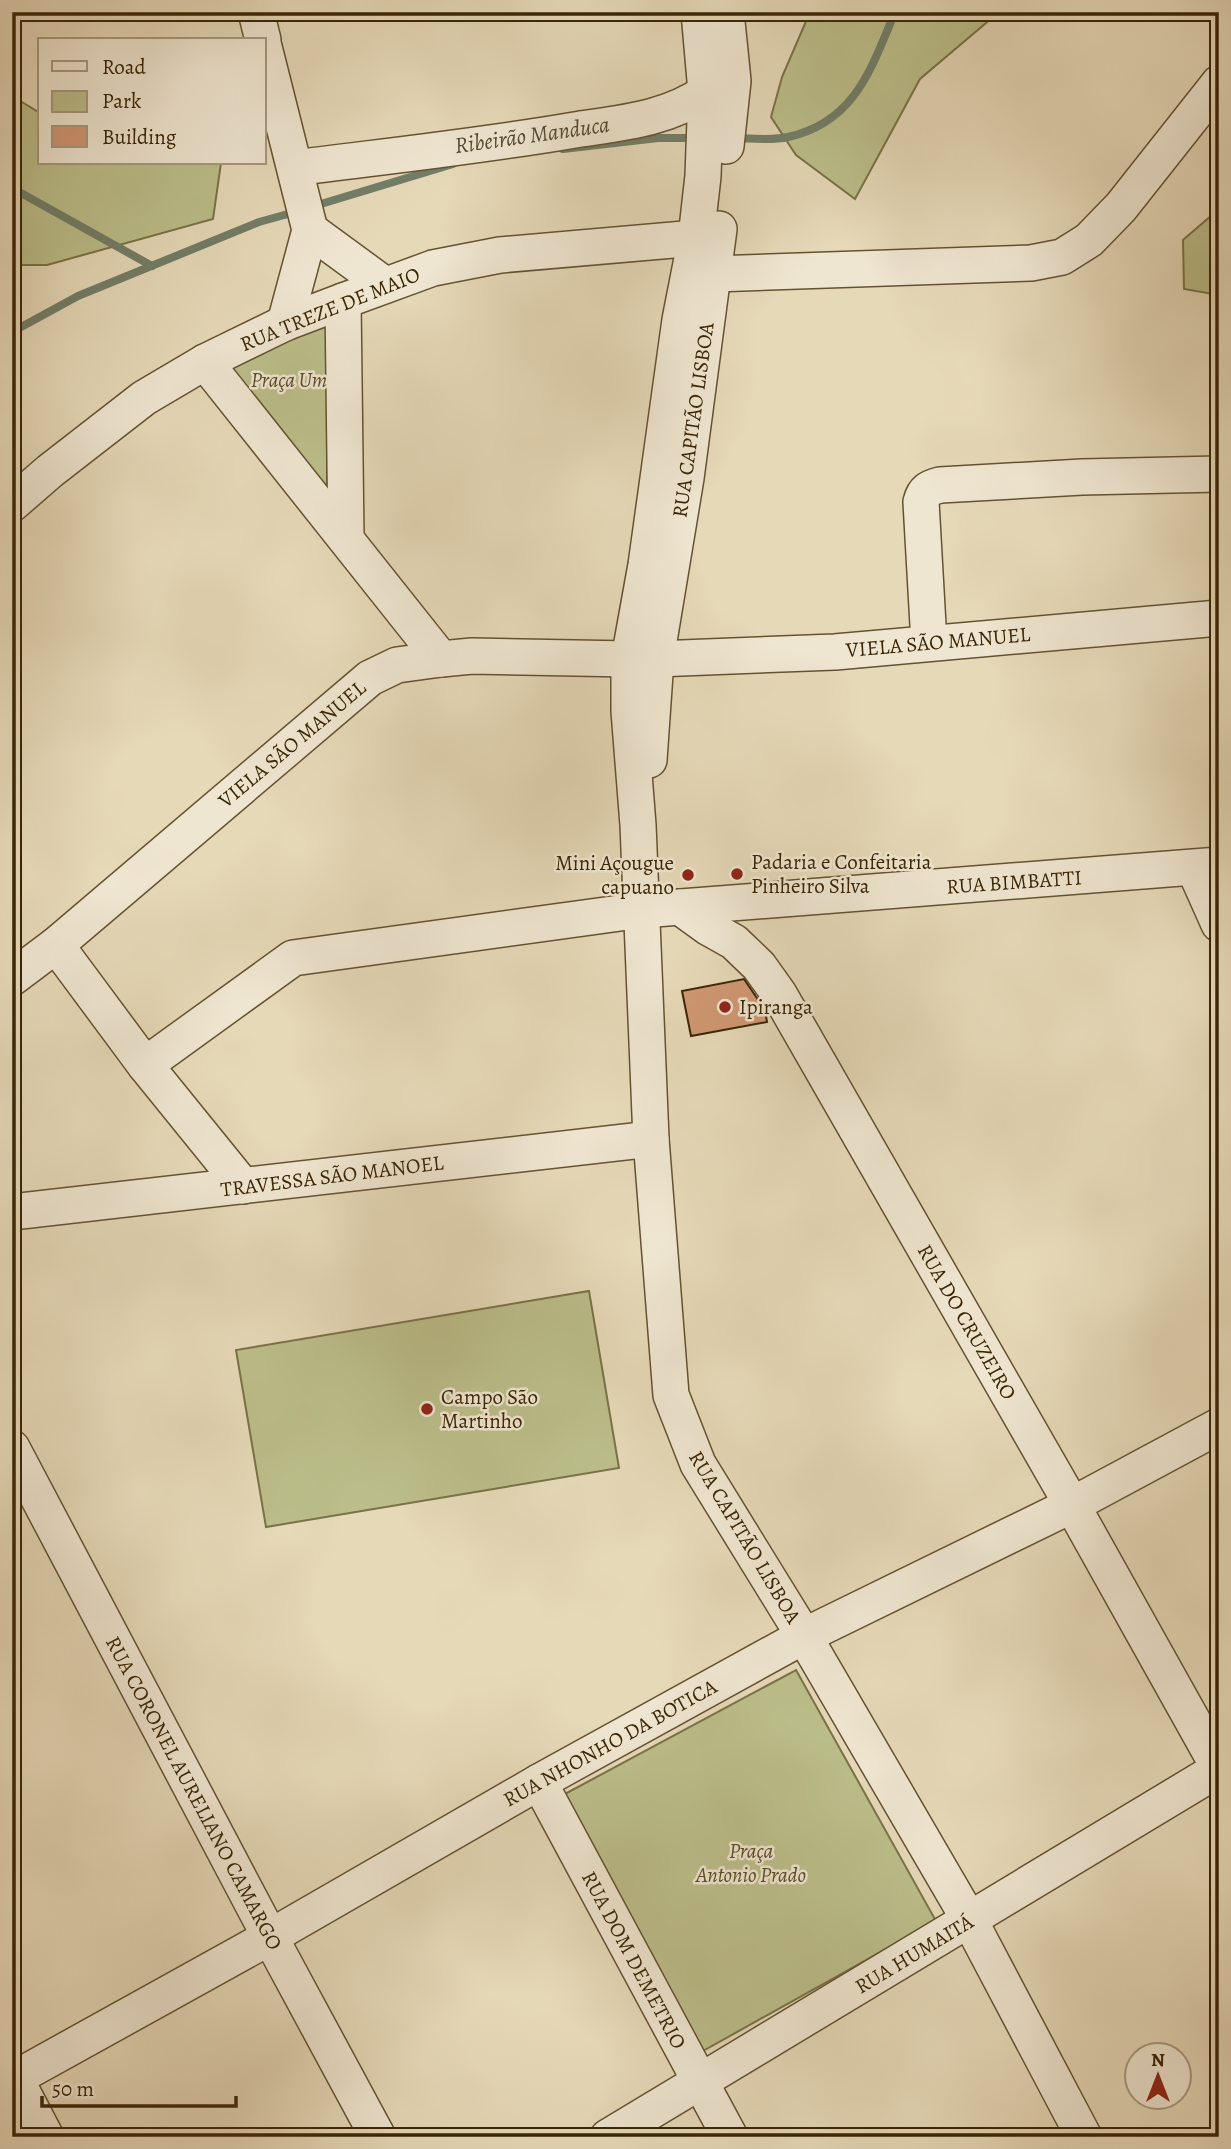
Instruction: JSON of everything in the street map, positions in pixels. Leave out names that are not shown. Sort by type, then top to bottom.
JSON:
[{"type":"street","points":[[256,12],[262,38]]},
{"type":"street","name":"RUA CAPITÃO LISBOA","points":[[699,12],[713,112],[714,274],[686,478],[629,711],[638,825],[651,1139],[671,1395],[698,1464],[804,1636],[970,1921],[1084,2137]]},
{"type":"street","name":"RUA CAPITÃO LISBOA","points":[[713,112],[733,80],[726,12]]},
{"type":"street","points":[[266,55],[303,203],[285,323]]},
{"type":"street","points":[[714,274],[1031,263],[1062,257],[1089,240],[1121,207],[1219,83]]},
{"type":"street","points":[[303,203],[540,136],[655,117],[690,103],[713,112]]},
{"type":"street","name":"RUA CAPITÃO LISBOA","points":[[643,659],[648,552],[681,320],[696,238],[713,177]]},
{"type":"street","points":[[303,203],[385,285]]},
{"type":"street","name":"RUA TREZE DE MAIO","points":[[12,504],[144,398],[205,362],[285,323],[343,300],[433,268],[500,255],[696,238]]},
{"type":"street","points":[[343,300],[346,537]]},
{"type":"street","points":[[205,362],[440,659]]},
{"type":"street","points":[[929,643],[921,502],[923,493],[929,488],[940,485],[1082,477],[1219,474]]},
{"type":"street","name":"VIELA SÃO MANUEL","points":[[12,978],[56,945],[370,678],[397,665],[472,656],[643,659],[835,652],[1219,618]]},
{"type":"street","points":[[1206,867],[1219,924]]},
{"type":"street","name":"RUA BIMBATTI","points":[[145,1065],[293,958],[642,910],[1206,867]]},
{"type":"street","name":"RUA DO CRUZEIRO","points":[[680,907],[734,942],[759,967],[779,994],[1072,1505],[1219,1769]]},
{"type":"street","points":[[56,945],[145,1065],[243,1186]]},
{"type":"street","name":"TRAVESSA SÃO MANOEL","points":[[12,1212],[651,1139]]},
{"type":"street","name":"RUA NHONHO DA BOTICA","points":[[13,2077],[270,1937],[539,1782],[804,1636],[1072,1505],[1219,1426]]},
{"type":"street","name":"RUA CORONEL AURELIANO CAMARGO","points":[[12,1448],[378,2137]]},
{"type":"street","name":"RUA HUMAITÁ","points":[[608,2137],[1219,1769]]},
{"type":"street","name":"RUA DOM DEMETRIO","points":[[539,1782],[730,2137]]},
{"type":"street","points":[[13,2077],[46,2137]]},
{"type":"green space","points":[[810,12],[999,12],[920,79],[855,199],[796,155],[771,117],[782,77]]},
{"type":"green space","points":[[12,96],[38,112],[38,164],[221,164],[213,219],[47,265],[12,265]]},
{"type":"green space","points":[[1219,209],[1219,295],[1184,289],[1183,240]]},
{"type":"green space","name":"Praça Um","points":[[327,321],[327,489],[228,363]]},
{"type":"green space","name":"Campo São Martinho","points":[[589,1291],[619,1468],[266,1527],[236,1350]]},
{"type":"green space","name":"Praça Antonio Prado","points":[[796,1670],[936,1921],[703,2051],[563,1795]]},
{"type":"building","name":"Ipiranga","points":[[744,979],[765,1010],[767,1022],[691,1036],[682,991]]},
{"type":"waterway","name":"Ribeirão Manduca","points":[[734,138],[788,137],[811,130],[830,119],[858,90],[878,53],[895,12]]},
{"type":"waterway","name":"Ribeirão Manduca","points":[[563,149],[658,138],[696,138]]},
{"type":"waterway","name":"Ribeirão Manduca","points":[[311,207],[453,164]]},
{"type":"waterway","points":[[12,188],[152,266]]},
{"type":"waterway","name":"Ribeirão Manduca","points":[[12,332],[78,296],[259,222],[295,212]]},
{"type":"place","name":"Padaria e Confeitaria Pinheiro Silva","points":[[737,874]]},
{"type":"place","name":"Mini Açougue capuano","points":[[688,875]]},
{"type":"place","name":"Ipiranga","points":[[725,1007]]},
{"type":"place","name":"Campo São Martinho","points":[[427,1409]]}]
